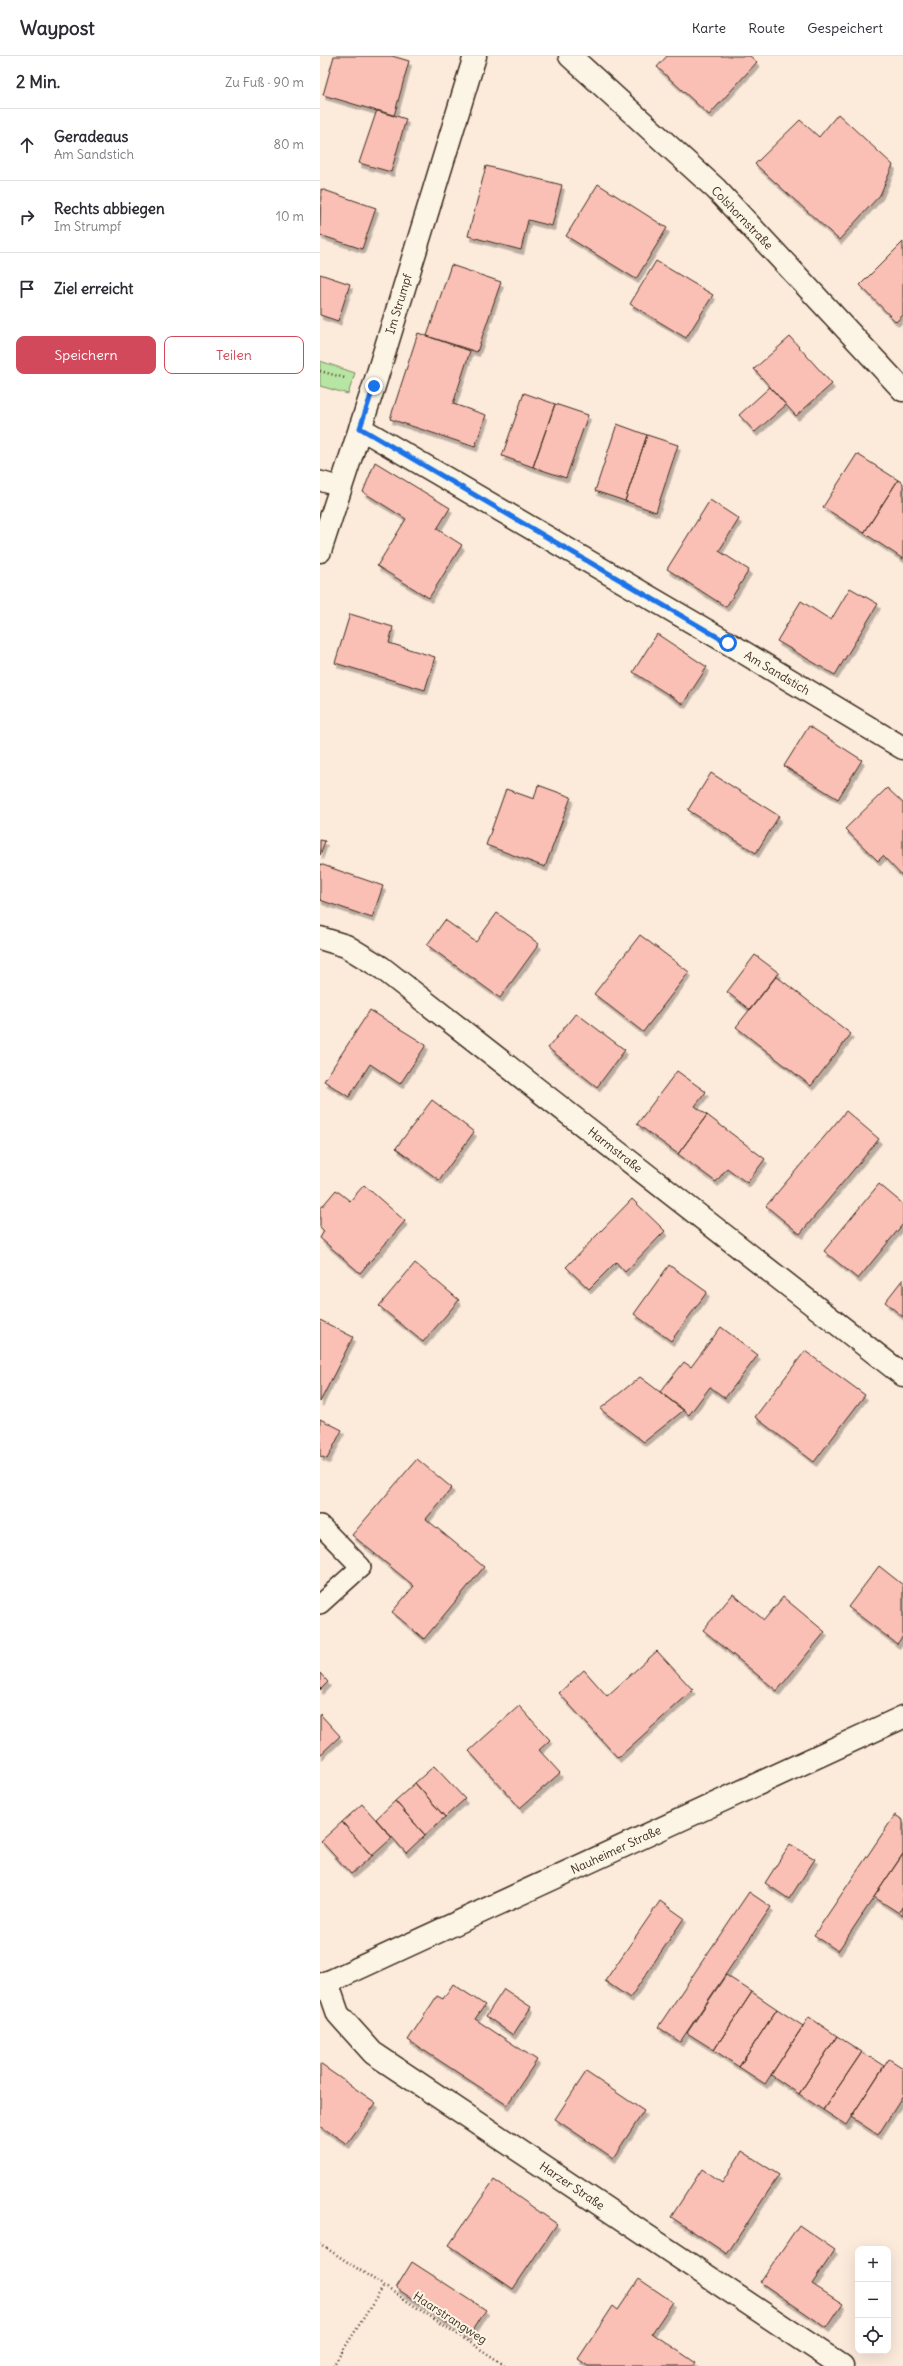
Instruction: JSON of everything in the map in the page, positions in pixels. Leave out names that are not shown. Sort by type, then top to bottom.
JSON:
[{"type":"street","name":"Im Strumpf","points":[[320,551],[360,428],[475,56]]},
{"type":"street","name":"Colshornstraße","points":[[570,56],[716,189],[900,380]]},
{"type":"street","name":"Am Sandstich","points":[[360,428],[728,643],[903,748]]},
{"type":"street","name":"Harmstraße","points":[[320,938],[346,946],[382,968],[903,1375]]},
{"type":"street","name":"Nauheimer Straße","points":[[322,1984],[903,1717]]},
{"type":"street","name":"Harzer Straße","points":[[322,1984],[338,2014],[373,2053],[842,2366]]},
{"type":"lane","points":[[320,481],[341,487]]},
{"type":"lane","points":[[320,1525],[360,1567],[320,1604]]},
{"type":"path","name":"Haarstrangweg","points":[[320,2244],[506,2366]]},
{"type":"path","points":[[333,2366],[384,2286]]},
{"type":"green space","points":[[320,361],[355,373],[348,394],[320,386]]},
{"type":"building","points":[[334,56],[392,56],[409,61],[394,116],[323,95]]},
{"type":"building","points":[[667,56],[750,56],[757,62],[709,115],[657,67]]},
{"type":"building","points":[[377,110],[406,119],[391,172],[359,163]]},
{"type":"building","points":[[838,114],[893,165],[880,195],[839,240],[755,164],[800,120],[819,137]]},
{"type":"building","points":[[486,166],[562,185],[552,226],[528,220],[521,250],[468,236]]},
{"type":"building","points":[[598,184],[667,228],[636,279],[566,236]]},
{"type":"building","points":[[321,189],[376,208],[362,249],[320,235]]},
{"type":"building","points":[[903,242],[903,315],[896,322],[860,285]]},
{"type":"building","points":[[656,261],[713,295],[686,338],[630,304]]},
{"type":"building","points":[[451,265],[501,282],[477,352],[427,336]]},
{"type":"building","points":[[320,274],[350,284],[338,321],[320,315]]},
{"type":"building","points":[[418,333],[470,351],[453,404],[486,415],[475,447],[390,419]]},
{"type":"building","points":[[790,337],[832,384],[796,416],[754,369]]},
{"type":"building","points":[[770,387],[786,405],[755,432],[739,415]]},
{"type":"building","points":[[524,393],[555,404],[533,467],[502,456]]},
{"type":"building","points":[[555,404],[588,415],[566,478],[533,467]]},
{"type":"building","points":[[617,424],[647,435],[625,501],[595,491]]},
{"type":"building","points":[[647,435],[678,445],[656,512],[625,501]]},
{"type":"building","points":[[857,454],[898,480],[864,533],[823,507]]},
{"type":"building","points":[[375,462],[450,508],[437,529],[462,545],[429,598],[377,566],[406,519],[363,492]]},
{"type":"building","points":[[898,480],[903,483],[903,559],[864,533]]},
{"type":"building","points":[[710,500],[739,519],[719,551],[749,570],[726,607],[667,569]]},
{"type":"building","points":[[850,588],[878,604],[835,675],[777,641],[801,601],[831,620]]},
{"type":"building","points":[[350,614],[393,627],[389,643],[435,657],[425,690],[335,663]]},
{"type":"building","points":[[657,634],[707,667],[683,704],[633,672]]},
{"type":"building","points":[[809,726],[862,760],[838,799],[784,766]]},
{"type":"building","points":[[711,773],[779,816],[756,853],[688,810]]},
{"type":"building","points":[[538,785],[571,797],[545,867],[486,845],[506,789],[534,799]]},
{"type":"building","points":[[887,788],[903,803],[903,877],[883,856],[878,861],[845,829]]},
{"type":"building","points":[[320,840],[325,841],[320,855]]},
{"type":"building","points":[[320,864],[383,886],[372,918],[320,900]]},
{"type":"building","points":[[497,913],[539,944],[500,998],[427,945],[445,920],[476,942]]},
{"type":"building","points":[[640,935],[689,972],[643,1032],[594,994]]},
{"type":"building","points":[[755,955],[779,973],[750,1010],[727,992]]},
{"type":"building","points":[[776,976],[851,1034],[811,1086],[736,1027]]},
{"type":"building","points":[[370,1010],[426,1045],[400,1084],[370,1064],[349,1097],[324,1081]]},
{"type":"building","points":[[576,1013],[625,1050],[597,1087],[548,1048]]},
{"type":"building","points":[[677,1071],[706,1092],[695,1106],[707,1115],[678,1154],[637,1124]]},
{"type":"building","points":[[432,1100],[474,1132],[439,1180],[396,1148]]},
{"type":"building","points":[[846,1111],[879,1139],[800,1234],[766,1206]]},
{"type":"building","points":[[707,1115],[765,1159],[747,1183],[727,1168],[716,1182],[678,1154]]},
{"type":"building","points":[[879,1184],[903,1204],[903,1224],[858,1279],[824,1251]]},
{"type":"building","points":[[364,1185],[405,1221],[360,1273],[320,1238],[324,1231],[320,1227],[320,1209],[336,1190],[350,1201]]},
{"type":"building","points":[[632,1199],[665,1231],[625,1272],[616,1262],[589,1289],[566,1267]]},
{"type":"building","points":[[415,1263],[459,1300],[423,1342],[379,1306]]},
{"type":"building","points":[[669,1265],[707,1292],[671,1341],[634,1314]]},
{"type":"building","points":[[903,1279],[903,1317],[885,1302]]},
{"type":"building","points":[[320,1320],[353,1337],[320,1402]]},
{"type":"building","points":[[721,1327],[758,1355],[725,1398],[710,1387],[689,1415],[660,1392],[684,1362],[691,1367]]},
{"type":"building","points":[[805,1351],[865,1395],[814,1462],[755,1417]]},
{"type":"building","points":[[640,1377],[684,1410],[644,1442],[600,1409]]},
{"type":"building","points":[[320,1419],[342,1430],[327,1459],[320,1456]]},
{"type":"building","points":[[417,1459],[452,1488],[426,1519],[484,1567],[424,1639],[392,1612],[414,1586],[352,1535]]},
{"type":"building","points":[[879,1566],[903,1585],[903,1636],[897,1644],[848,1607]]},
{"type":"building","points":[[733,1594],[764,1620],[783,1597],[825,1632],[777,1691],[703,1630]]},
{"type":"building","points":[[657,1651],[693,1690],[618,1758],[559,1693],[584,1670],[607,1696]]},
{"type":"building","points":[[320,1673],[328,1682],[320,1690]]},
{"type":"building","points":[[519,1706],[550,1740],[539,1750],[560,1773],[520,1808],[469,1751]]},
{"type":"building","points":[[320,1714],[340,1736],[320,1755]]},
{"type":"building","points":[[434,1766],[465,1799],[445,1817],[415,1783]]},
{"type":"building","points":[[415,1783],[445,1817],[425,1835],[395,1801]]},
{"type":"building","points":[[395,1801],[425,1835],[406,1853],[376,1819]]},
{"type":"building","points":[[362,1804],[392,1838],[372,1856],[342,1822]]},
{"type":"building","points":[[895,1815],[903,1820],[903,1854],[838,1951],[814,1935]]},
{"type":"building","points":[[342,1822],[372,1856],[351,1874],[321,1841]]},
{"type":"building","points":[[790,1844],[815,1859],[789,1899],[765,1883]]},
{"type":"building","points":[[903,1854],[903,1907],[899,1913],[874,1897]]},
{"type":"building","points":[[749,1892],[771,1907],[680,2042],[658,2027]]},
{"type":"building","points":[[660,1901],[684,1918],[630,1998],[605,1981]]},
{"type":"building","points":[[903,1907],[903,1916],[899,1913]]},
{"type":"building","points":[[726,1975],[752,1992],[714,2050],[687,2033]]},
{"type":"building","points":[[453,1984],[485,2005],[475,2019],[537,2060],[507,2105],[408,2040],[437,1996],[443,1999]]},
{"type":"building","points":[[504,1989],[531,2007],[513,2035],[486,2016]]},
{"type":"building","points":[[752,1992],[777,2009],[739,2067],[714,2050]]},
{"type":"building","points":[[777,2009],[803,2026],[765,2084],[739,2067]]},
{"type":"building","points":[[809,2017],[837,2036],[799,2094],[771,2075]]},
{"type":"building","points":[[837,2036],[862,2052],[823,2110],[799,2094]]},
{"type":"building","points":[[862,2052],[884,2066],[846,2125],[823,2110]]},
{"type":"building","points":[[889,2059],[903,2068],[903,2096],[878,2135],[851,2117]]},
{"type":"building","points":[[320,2064],[376,2103],[347,2144],[320,2126]]},
{"type":"building","points":[[586,2072],[644,2111],[613,2158],[555,2119]]},
{"type":"building","points":[[742,2151],[779,2175],[727,2254],[671,2217],[702,2169],[722,2183]]},
{"type":"building","points":[[494,2180],[557,2224],[513,2289],[449,2245]]},
{"type":"building","points":[[799,2225],[835,2250],[812,2284],[843,2304],[827,2328],[760,2282]]},
{"type":"building","points":[[412,2262],[486,2310],[469,2337],[396,2288]]},
{"type":"building","points":[[639,2279],[673,2302],[652,2333],[696,2363],[694,2366],[588,2366],[578,2359],[613,2306],[618,2310]]},
{"type":"route","points":[[374,386],[360,428],[728,643]]}]
